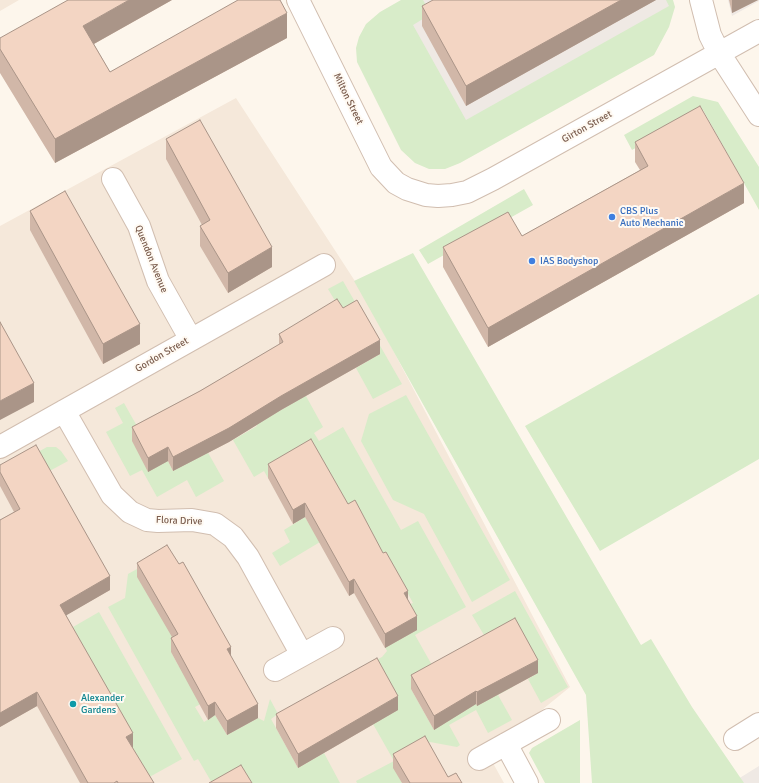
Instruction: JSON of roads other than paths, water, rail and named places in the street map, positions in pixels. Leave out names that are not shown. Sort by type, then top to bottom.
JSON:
[{"type":"street","name":"Milton Street","points":[[298,0],[381,167],[396,183],[408,189]]},
{"type":"street","points":[[701,0],[710,35],[719,53],[759,115]]},
{"type":"street","name":"Girton Street","points":[[408,189],[426,195],[438,196],[467,192],[759,31]]},
{"type":"street","name":"Quendon Avenue","points":[[113,179],[139,226],[158,281],[190,338]]},
{"type":"street","name":"Gordon Street","points":[[0,447],[190,338],[324,265]]},
{"type":"street","name":"Flora Drive","points":[[64,411],[112,495],[130,512],[147,520],[158,522],[192,520],[215,524],[233,537],[248,557],[302,655]]},
{"type":"street","points":[[275,670],[333,638]]},
{"type":"street","points":[[479,759],[549,720]]},
{"type":"street","points":[[735,738],[759,724]]},
{"type":"street","points":[[506,744],[527,783]]},
{"type":"place","name":"CBS Plus Auto Mechanic","points":[[612,217]]},
{"type":"place","name":"IAS Bodyshop","points":[[532,261]]},
{"type":"place","name":"Alexander Gardens","points":[[73,704]]}]
